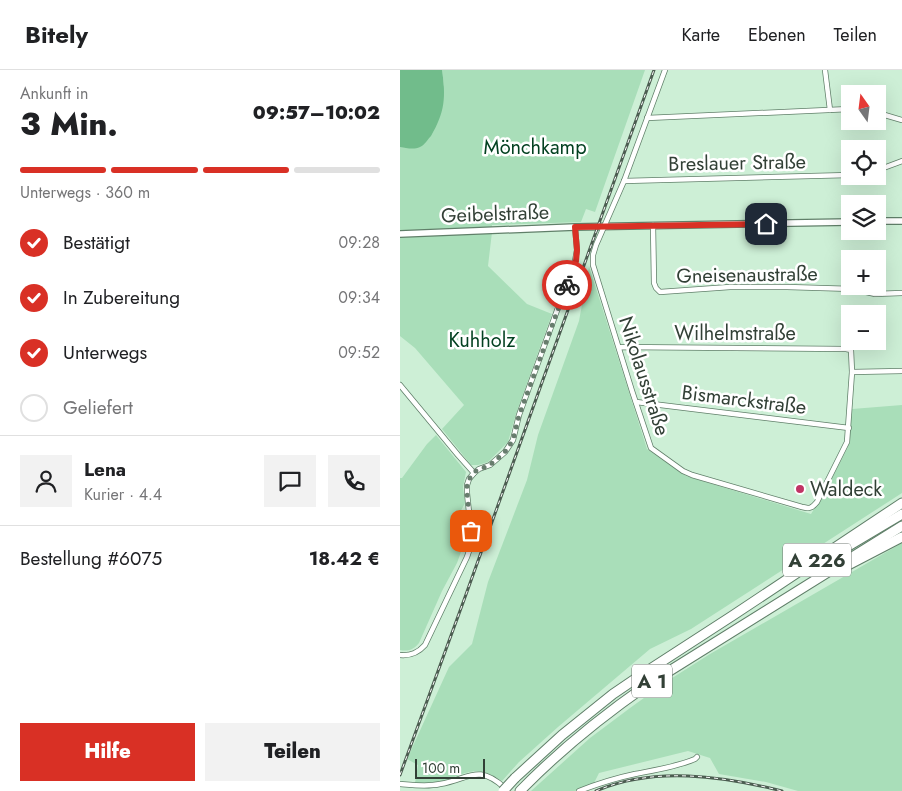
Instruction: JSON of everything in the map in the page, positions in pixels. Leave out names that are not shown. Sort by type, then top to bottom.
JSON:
[{"type":"highway","name":"A 226","points":[[732,616],[902,503]]},
{"type":"highway","name":"A 1","points":[[503,791],[562,735],[640,675],[732,616],[902,514]]},
{"type":"highway","name":"A 1","points":[[520,790],[570,743],[620,703],[688,658],[902,526]]},
{"type":"highway","name":"A 226","points":[[796,591],[902,537]]},
{"type":"street","name":"Nikolausstraße","points":[[665,70],[624,181],[593,255],[593,265],[651,448],[686,473],[809,509],[813,508],[817,502],[848,442],[849,428]]},
{"type":"street","points":[[825,70],[830,110]]},
{"type":"street","points":[[647,118],[841,110]]},
{"type":"street","points":[[886,115],[902,120]]},
{"type":"street","points":[[886,167],[902,162]]},
{"type":"street","name":"Breslauer Straße","points":[[624,181],[841,175]]},
{"type":"street","points":[[886,222],[902,221]]},
{"type":"street","name":"Geibelstraße","points":[[400,234],[575,227],[841,222]]},
{"type":"street","name":"Gneisenaustraße","points":[[653,226],[654,283],[660,292],[787,286],[853,289],[875,294],[902,293]]},
{"type":"street","points":[[400,655],[407,656],[416,653],[425,645],[467,557],[470,548],[471,531],[467,485],[474,473],[490,465],[505,452],[513,440],[519,416],[576,261],[575,227]]},
{"type":"street","name":"Wilhelmstraße","points":[[619,348],[846,349],[850,350],[852,372]]},
{"type":"street","points":[[849,428],[852,372],[902,372]]},
{"type":"street","points":[[400,385],[474,473]]},
{"type":"street","name":"Bismarckstraße","points":[[636,402],[849,428]]},
{"type":"street","points":[[579,791],[602,782],[680,765],[695,760],[697,757]]},
{"type":"street","points":[[400,784],[433,786],[470,775],[483,774],[499,782],[508,791]]},
{"type":"green space","points":[[442,70],[645,70],[595,212],[586,209],[581,222],[492,225],[488,266],[527,304],[552,314],[516,414],[508,442],[488,462],[478,465],[471,465],[442,429],[464,405],[415,348],[400,336],[400,147],[411,148],[444,85]]},
{"type":"green space","points":[[589,266],[647,449],[686,476],[811,514],[848,447],[852,409],[902,405],[902,493],[691,629],[650,649],[558,727],[519,762],[502,781],[491,775],[474,771],[442,782],[431,784],[415,783],[418,765],[407,759],[449,667],[472,644],[488,582],[527,480],[538,435],[579,321]]},
{"type":"green space","points":[[436,435],[466,472],[463,487],[465,503],[454,524],[453,530],[457,537],[466,538],[457,563],[442,591],[419,643],[411,650],[403,651],[400,650],[400,478],[402,478]]},
{"type":"green space","points":[[902,543],[902,791],[798,791],[766,782],[719,774],[710,758],[688,751],[599,773],[594,783],[575,791],[531,791],[590,738],[669,680],[710,654]]},
{"type":"shaded area","points":[[400,70],[442,70],[444,96],[442,112],[431,136],[418,148],[400,147]]},
{"type":"railway","points":[[400,775],[654,70]]},
{"type":"railway","points":[[596,791],[618,783],[641,778],[665,776],[688,776],[736,781],[782,791]]},
{"type":"way so far","points":[[471,531],[467,493],[469,479],[476,471],[490,465],[505,452],[513,440],[519,416],[567,285]]},
{"type":"place","name":"Waldeck","points":[[800,489]]},
{"type":"route","points":[[567,285],[576,261],[575,227],[766,224]]},
{"type":"park label","name":"Mönchkamp","points":[[535,147]]},
{"type":"park label","name":"Kuhholz","points":[[482,340]]}]
